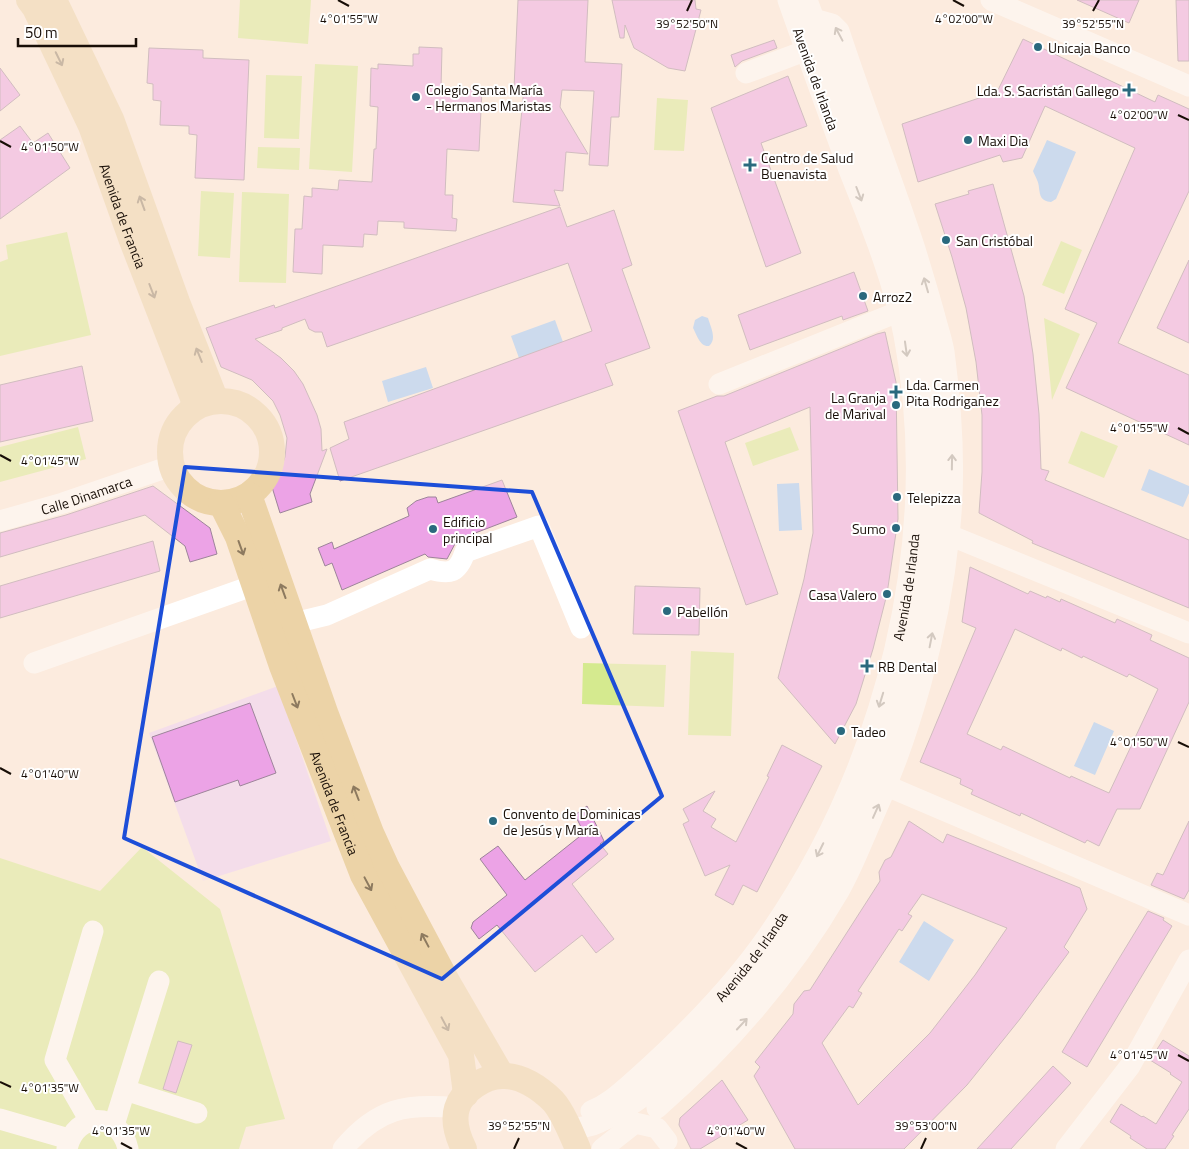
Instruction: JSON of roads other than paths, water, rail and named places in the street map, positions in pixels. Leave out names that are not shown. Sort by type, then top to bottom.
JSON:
[{"type":"main road","name":"Avenida de Francia","points":[[29,0],[91,126],[192,398],[205,404]]},
{"type":"main road","name":"Avenida de Francia","points":[[54,0],[111,119],[177,302],[205,404]]},
{"type":"main road","points":[[233,402],[248,408],[261,420],[269,435],[272,452],[270,469],[261,484],[249,495],[221,503],[208,502],[195,497],[176,478],[171,466],[171,439],[176,427],[184,416],[205,404],[233,402]]},
{"type":"main road","name":"Avenida de Francia","points":[[249,495],[336,743],[386,866],[448,983],[502,1076]]},
{"type":"main road","name":"Avenida de Francia","points":[[221,503],[238,537],[282,666],[363,875],[461,1055],[461,1101],[456,1124],[464,1149]]},
{"type":"main road","points":[[461,1101],[477,1084],[488,1078],[514,1077],[534,1085],[555,1103],[573,1139]]},
{"type":"street","name":"Avenida de Irlanda","points":[[573,1139],[586,1127],[646,1102],[709,1059],[757,1007],[809,939],[841,888],[887,786],[900,751],[930,649],[949,535],[952,457],[944,348],[922,272],[891,202],[814,47],[788,0]]},
{"type":"street","points":[[991,0],[1189,86]]},
{"type":"street","name":"Avenida de Irlanda","points":[[555,1103],[576,1114],[600,1108],[614,1098],[677,1042],[754,956],[789,906],[814,862],[856,774],[886,683],[897,637],[913,551],[917,481],[913,397],[904,334],[893,292],[814,47],[810,9]]},
{"type":"street","name":"Avenida de Irlanda","points":[[601,1149],[607,1136],[646,1102],[731,1013],[758,980],[822,884],[871,780],[900,695],[918,623],[933,527],[934,444],[918,321],[900,255],[891,202],[861,97],[839,30],[810,9]]},
{"type":"street","points":[[746,73],[814,47]]},
{"type":"street","points":[[719,384],[898,312]]},
{"type":"street","name":"Calle Dinamarca","points":[[0,521],[62,503],[171,466]]},
{"type":"street","points":[[294,623],[327,615],[430,569],[444,573],[451,572],[457,568],[465,552],[539,526],[580,628]]},
{"type":"street","points":[[949,535],[1189,633]]},
{"type":"street","points":[[34,663],[255,585]]},
{"type":"street","points":[[887,786],[1189,915]]},
{"type":"street","points":[[90,1121],[55,1060],[93,931]]},
{"type":"street","points":[[1066,1149],[1130,1066],[1189,960]]},
{"type":"street","points":[[114,1125],[159,981]]},
{"type":"street","name":"Avenida de Irlanda","points":[[675,1070],[709,1059]]},
{"type":"street","points":[[125,1090],[198,1113]]},
{"type":"street","points":[[343,1149],[369,1123],[398,1109],[461,1101]]},
{"type":"street","points":[[646,1102],[670,1145]]},
{"type":"street","points":[[0,1119],[68,1144],[75,1131],[82,1124],[90,1121],[106,1121],[121,1131],[128,1149]]},
{"type":"street","name":"Avenida de Irlanda","points":[[601,1149],[635,1123],[657,1128],[670,1145]]},
{"type":"water","points":[[1047,140],[1076,152],[1056,199],[1051,202],[1045,201],[1042,198],[1038,181],[1033,171]]},
{"type":"water","points":[[702,316],[708,318],[713,333],[713,340],[709,346],[701,343],[693,328],[695,320]]},
{"type":"water","points":[[555,320],[563,342],[519,358],[511,336]]},
{"type":"water","points":[[426,367],[433,388],[388,402],[382,381]]},
{"type":"water","points":[[1149,469],[1189,486],[1189,493],[1183,507],[1141,490]]},
{"type":"water","points":[[799,483],[802,530],[779,531],[777,484]]},
{"type":"water","points":[[1094,722],[1114,731],[1095,775],[1074,766]]},
{"type":"water","points":[[924,921],[954,940],[929,981],[899,962]]},
{"type":"place","name":"Unicaja Banco","points":[[1038,47]]},
{"type":"place","name":"Lda. S. Sacristán Gallego","points":[[1129,90]]},
{"type":"place","name":"Colegio Santa María - Hermanos Maristas","points":[[416,97]]},
{"type":"place","name":"Maxi Dia","points":[[968,140]]},
{"type":"place","name":"Centro de Salud Buenavista","points":[[750,165]]},
{"type":"place","name":"San Cristóbal","points":[[946,240]]},
{"type":"place","name":"Arroz2","points":[[863,296]]},
{"type":"place","name":"Lda. Carmen Pita Rodrigañez","points":[[896,392]]},
{"type":"place","name":"La Granja de Marival","points":[[896,405]]},
{"type":"place","name":"Telepizza","points":[[897,497]]},
{"type":"place","name":"Sumo","points":[[896,528]]},
{"type":"place","name":"Edificio principal","points":[[433,529]]},
{"type":"place","name":"Casa Valero","points":[[887,594]]},
{"type":"place","name":"Pabellón","points":[[667,611]]},
{"type":"place","name":"RB Dental","points":[[867,666]]},
{"type":"place","name":"Tadeo","points":[[841,731]]},
{"type":"place","name":"Convento de Dominicas de Jesús y María","points":[[493,821]]}]
